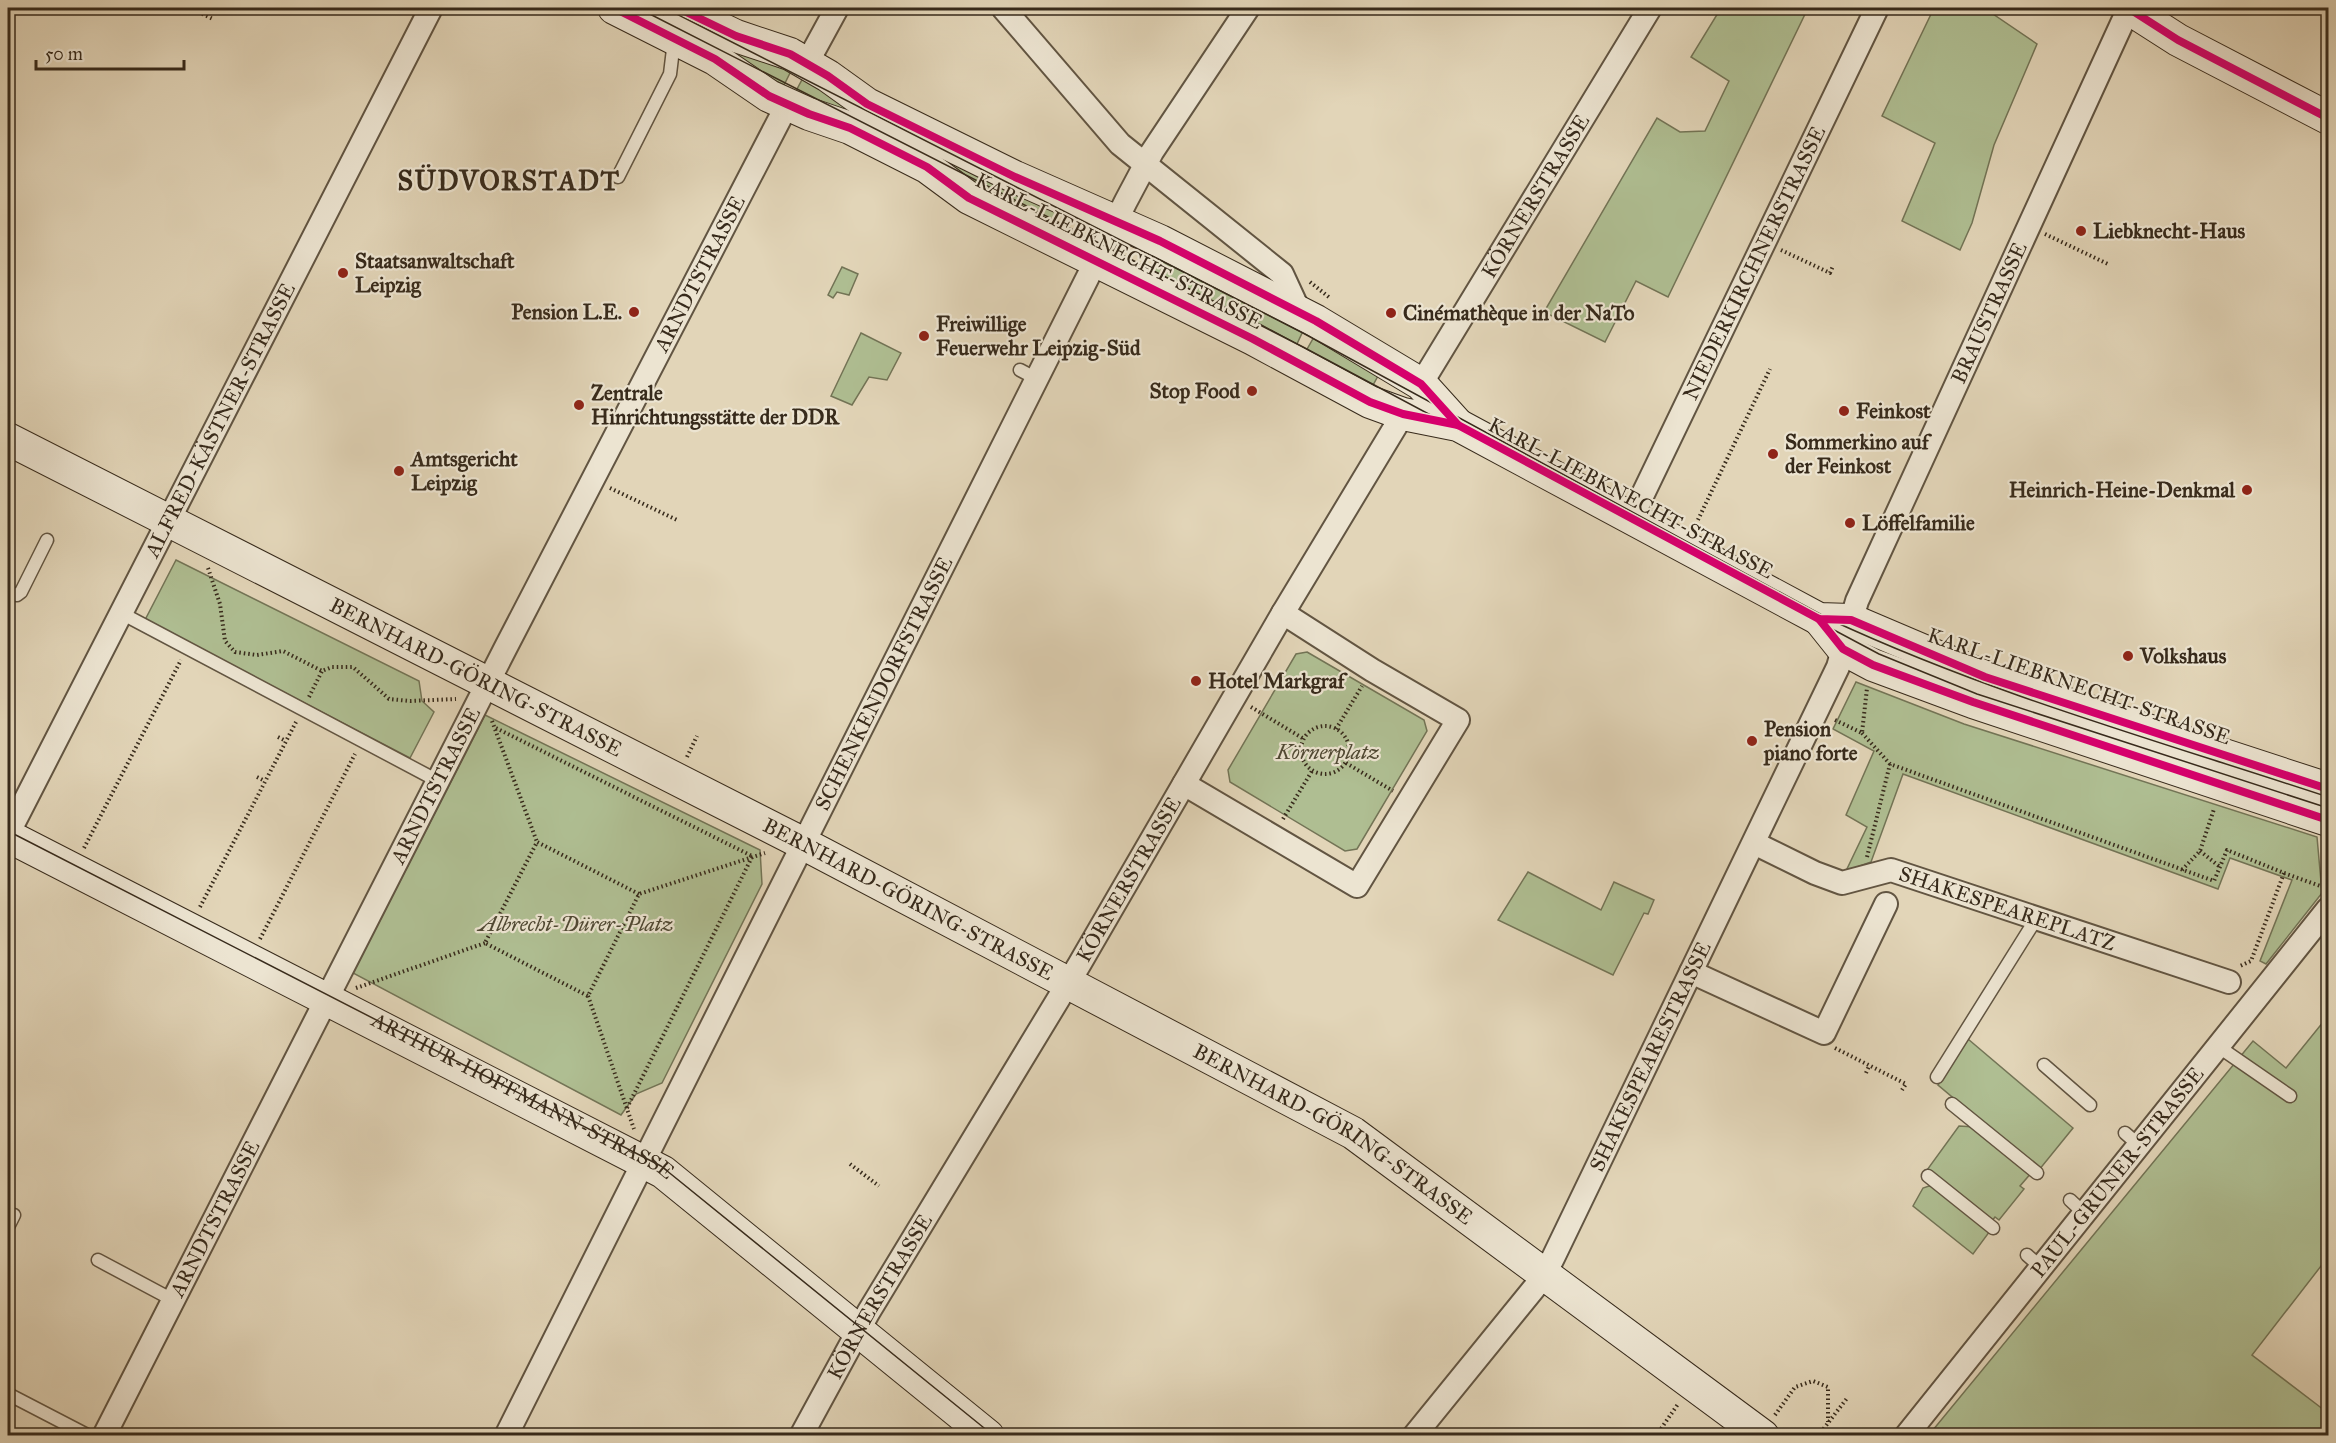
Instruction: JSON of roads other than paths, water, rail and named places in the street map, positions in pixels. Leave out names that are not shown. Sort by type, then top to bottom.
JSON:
[{"type":"main road","name":"KARL-LIEBKNECHT-STRASSE","points":[[614,8],[715,59],[787,105],[850,128],[927,167],[969,198],[1095,263],[1253,339],[1370,402],[1403,414],[1458,425],[1847,635],[1985,677],[2328,789]]},
{"type":"main road","name":"KARL-LIEBKNECHT-STRASSE","points":[[678,8],[736,36],[790,54],[867,104],[1015,177],[1160,241],[1300,313],[1423,380],[1458,425]]},
{"type":"main road","points":[[2129,8],[2178,40],[2328,118]]},
{"type":"main road","name":"BERNHARD-GÖRING-STRASSE","points":[[8,439],[202,538],[484,691],[804,844],[1353,1133],[1693,1384],[1769,1426]]},
{"type":"main road","name":"KARL-LIEBKNECHT-STRASSE","points":[[1847,635],[1874,665],[1973,702],[2328,820]]},
{"type":"main road","name":"ARTHUR-HOFFMANN-STRASSE","points":[[8,835],[645,1161],[690,1191],[988,1436]]},
{"type":"street","name":"ALFRED-KÄSTNER-STRASSE","points":[[8,835],[431,8]]},
{"type":"street","points":[[807,63],[837,8]]},
{"type":"street","name":"KARL-LIEBKNECHT-STRASSE","points":[[1003,8],[1120,144],[1282,274],[1300,313]]},
{"type":"street","name":"SCHENKENDORFSTRASSE","points":[[506,1436],[804,844],[1028,374],[1095,263],[1145,164],[1248,8]]},
{"type":"street","name":"KÖRNERSTRASSE","points":[[1423,380],[1650,8]]},
{"type":"street","name":"NIEDERKIRCHNERSTRASSE","points":[[1631,519],[1877,8]]},
{"type":"street","name":"BRAUSTRASSE","points":[[1847,635],[1857,601],[2027,225],[2129,8]]},
{"type":"street","name":"ARNDTSTRASSE","points":[[104,1436],[484,691],[787,105]]},
{"type":"street","name":"KÖRNERSTRASSE","points":[[801,1436],[858,1330],[1068,981],[1283,613],[1403,414]]},
{"type":"street","points":[[1184,784],[1358,886],[1458,720],[1372,670],[1283,613]]},
{"type":"street","name":"SHAKESPEARESTRASSE","points":[[1414,1436],[1544,1276],[1838,667],[1847,635]]},
{"type":"street","name":"SHAKESPEAREPLATZ","points":[[1754,843],[1815,873],[1842,883],[1862,880],[1891,870],[2222,980]]},
{"type":"street","name":"SHAKESPEAREPLATZ","points":[[1691,972],[1824,1034],[1886,904]]},
{"type":"street","name":"PAUL-GRUNER-STRASSE","points":[[1906,1436],[2034,1261],[2132,1140],[2219,1047],[2328,909]]},
{"type":"lane","points":[[618,177],[670,74],[671,46],[675,39]]},
{"type":"lane","points":[[10,593],[17,595],[21,591],[47,540]]},
{"type":"lane","points":[[121,613],[438,781]]},
{"type":"lane","points":[[1937,1077],[2036,919]]},
{"type":"lane","points":[[2219,1047],[2290,1096]]},
{"type":"lane","points":[[2044,1065],[2090,1105]]},
{"type":"lane","points":[[1952,1104],[2037,1173]]},
{"type":"lane","points":[[1928,1176],[1993,1228]]},
{"type":"lane","points":[[8,1227],[14,1215]]},
{"type":"lane","points":[[98,1260],[173,1300]]},
{"type":"lane","points":[[8,1394],[89,1436]]},
{"type":"tram line","points":[[638,8],[1303,347],[1879,654],[1977,694],[2328,808]]},
{"type":"tram line","points":[[665,8],[1303,333],[1831,620],[1891,647],[2014,694],[2328,797]]},
{"type":"tram line","points":[[8,831],[661,1166],[994,1436]]},
{"type":"place","name":"Liebknecht-Haus","points":[[2081,231]]},
{"type":"place","name":"Staatsanwaltschaft Leipzig","points":[[343,273]]},
{"type":"place","name":"Pension L.E.","points":[[634,312]]},
{"type":"place","name":"Cinémathèque in der NaTo","points":[[1391,313]]},
{"type":"place","name":"Freiwillige Feuerwehr Leipzig-Süd","points":[[924,336]]},
{"type":"place","name":"Stop Food","points":[[1252,391]]},
{"type":"place","name":"Zentrale Hinrichtungsstätte der DDR","points":[[579,405]]},
{"type":"place","name":"Feinkost","points":[[1844,411]]},
{"type":"place","name":"Sommerkino auf der Feinkost","points":[[1773,454]]},
{"type":"place","name":"Amtsgericht Leipzig","points":[[399,471]]},
{"type":"place","name":"Heinrich-Heine-Denkmal","points":[[2247,490]]},
{"type":"place","name":"Löffelfamilie","points":[[1850,523]]},
{"type":"place","name":"Volkshaus","points":[[2128,656]]},
{"type":"place","name":"Hotel Markgraf","points":[[1196,681]]},
{"type":"place","name":"Pension piano forte","points":[[1752,741]]},
{"type":"district","name":"SÜDVORSTADT","points":[[509,181]]},
{"type":"park label","name":"Körnerplatz","points":[[1328,752]]},
{"type":"park label","name":"Albrecht-Dürer-Platz","points":[[576,924]]}]
